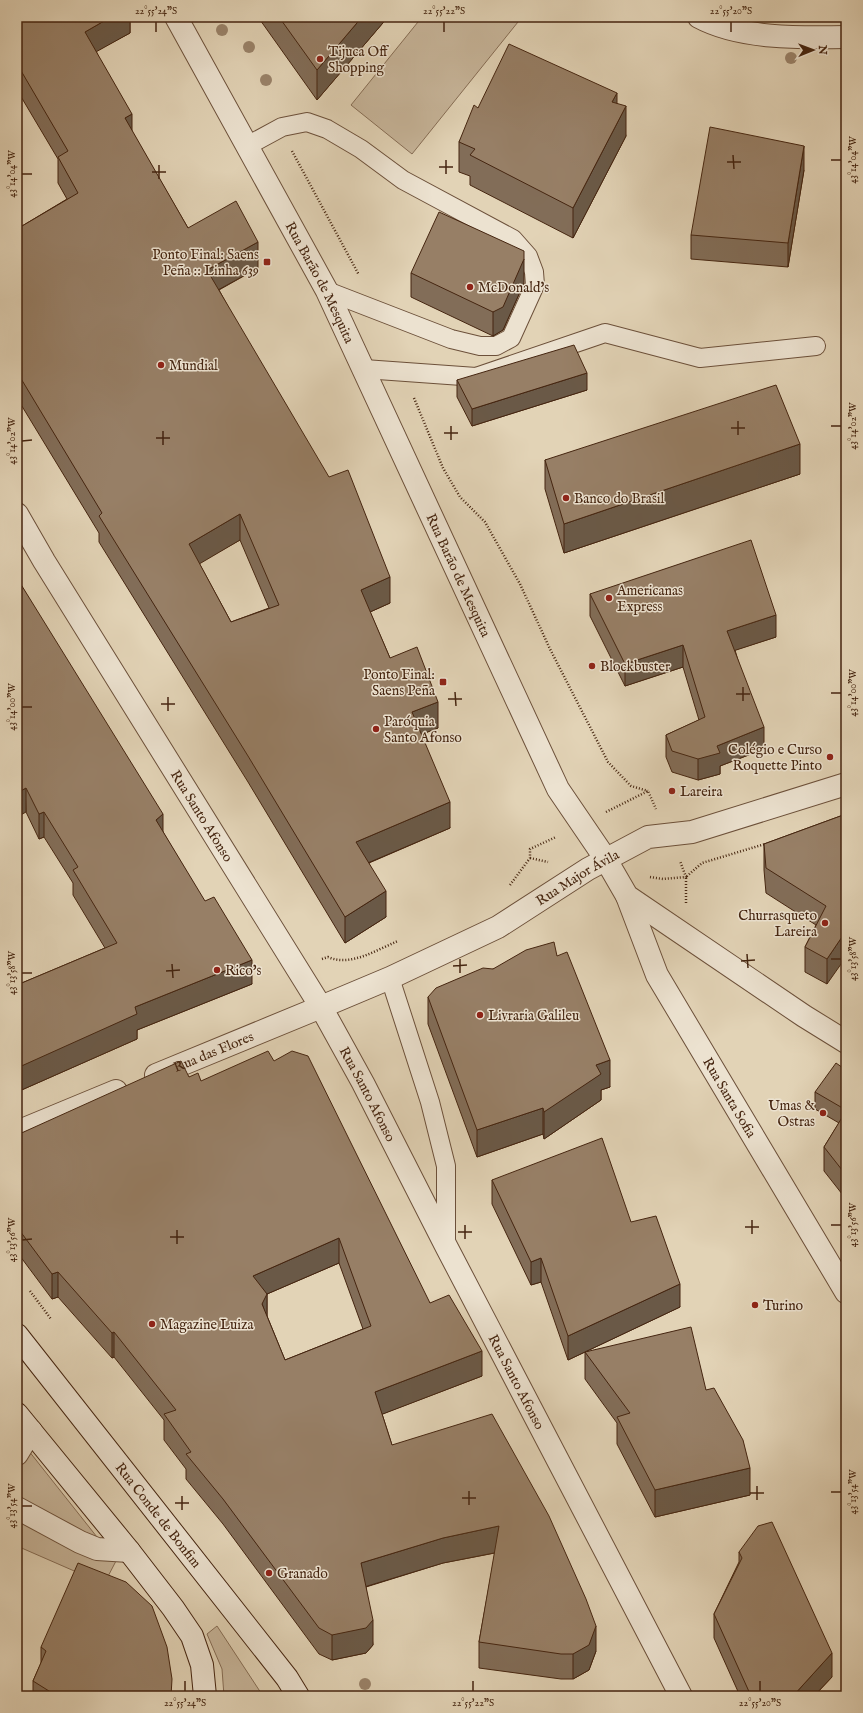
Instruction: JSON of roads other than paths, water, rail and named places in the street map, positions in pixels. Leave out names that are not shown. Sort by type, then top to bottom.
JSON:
[{"type":"street","name":"Rua Barão de Mesquita","points":[[176,17],[327,291],[558,789],[605,858],[628,896],[785,1003],[846,1042]]},
{"type":"street","points":[[699,17],[713,24],[759,34],[846,37]]},
{"type":"street","name":"Rua Santo Afonso","points":[[17,514],[44,561],[321,1007],[363,1083],[446,1246],[681,1696]]},
{"type":"street","name":"Rua Major Ávila","points":[[321,1007],[390,978],[498,927],[605,858],[648,837],[692,832],[846,784]]},
{"type":"street","name":"Rua Santa Sofia","points":[[628,896],[657,976],[846,1292]]},
{"type":"street","name":"Rua das Flores","points":[[17,1132],[321,1007]]},
{"type":"street","name":"Rua Conde de Bonfim","points":[[17,1336],[282,1672],[298,1696]]},
{"type":"street","points":[[17,1414],[129,1551],[192,1636],[202,1665],[205,1696]]},
{"type":"street","points":[[17,1454],[31,1431]]},
{"type":"street","points":[[17,1508],[80,1542],[97,1549],[129,1551]]},
{"type":"lane","points":[[247,146],[282,127],[307,122],[327,129],[361,149],[403,180],[513,239],[528,256],[534,272],[534,285],[511,338],[496,346],[480,346],[451,339],[327,291]]},
{"type":"lane","points":[[364,369],[476,377],[605,332],[700,358],[816,346]]},
{"type":"lane","points":[[390,978],[430,1102],[446,1166],[446,1246]]},
{"type":"place","name":"Tijuca Off Shopping","points":[[320,59]]},
{"type":"place","name":"Ponto Final: Saens Peña :: Linha 639","points":[[267,262]]},
{"type":"place","name":"McDonald's","points":[[470,287]]},
{"type":"place","name":"Mundial","points":[[161,365]]},
{"type":"place","name":"Banco do Brasil","points":[[566,498]]},
{"type":"place","name":"Americanas Express","points":[[609,598]]},
{"type":"place","name":"Blockbuster","points":[[592,666]]},
{"type":"place","name":"Ponto Final: Saens Peña","points":[[443,682]]},
{"type":"place","name":"Paróquia Santo Afonso","points":[[376,729]]},
{"type":"place","name":"Colégio e Curso Roquette Pinto","points":[[830,757]]},
{"type":"place","name":"Lareira","points":[[672,791]]},
{"type":"place","name":"Churrasqueto Lareira","points":[[825,923]]},
{"type":"place","name":"Rico's","points":[[217,970]]},
{"type":"place","name":"Livraria Galileu","points":[[480,1015]]},
{"type":"place","name":"Umas & Ostras","points":[[823,1113]]},
{"type":"place","name":"Turino","points":[[755,1305]]},
{"type":"place","name":"Magazine Luiza","points":[[152,1324]]},
{"type":"place","name":"Granado","points":[[269,1573]]}]
